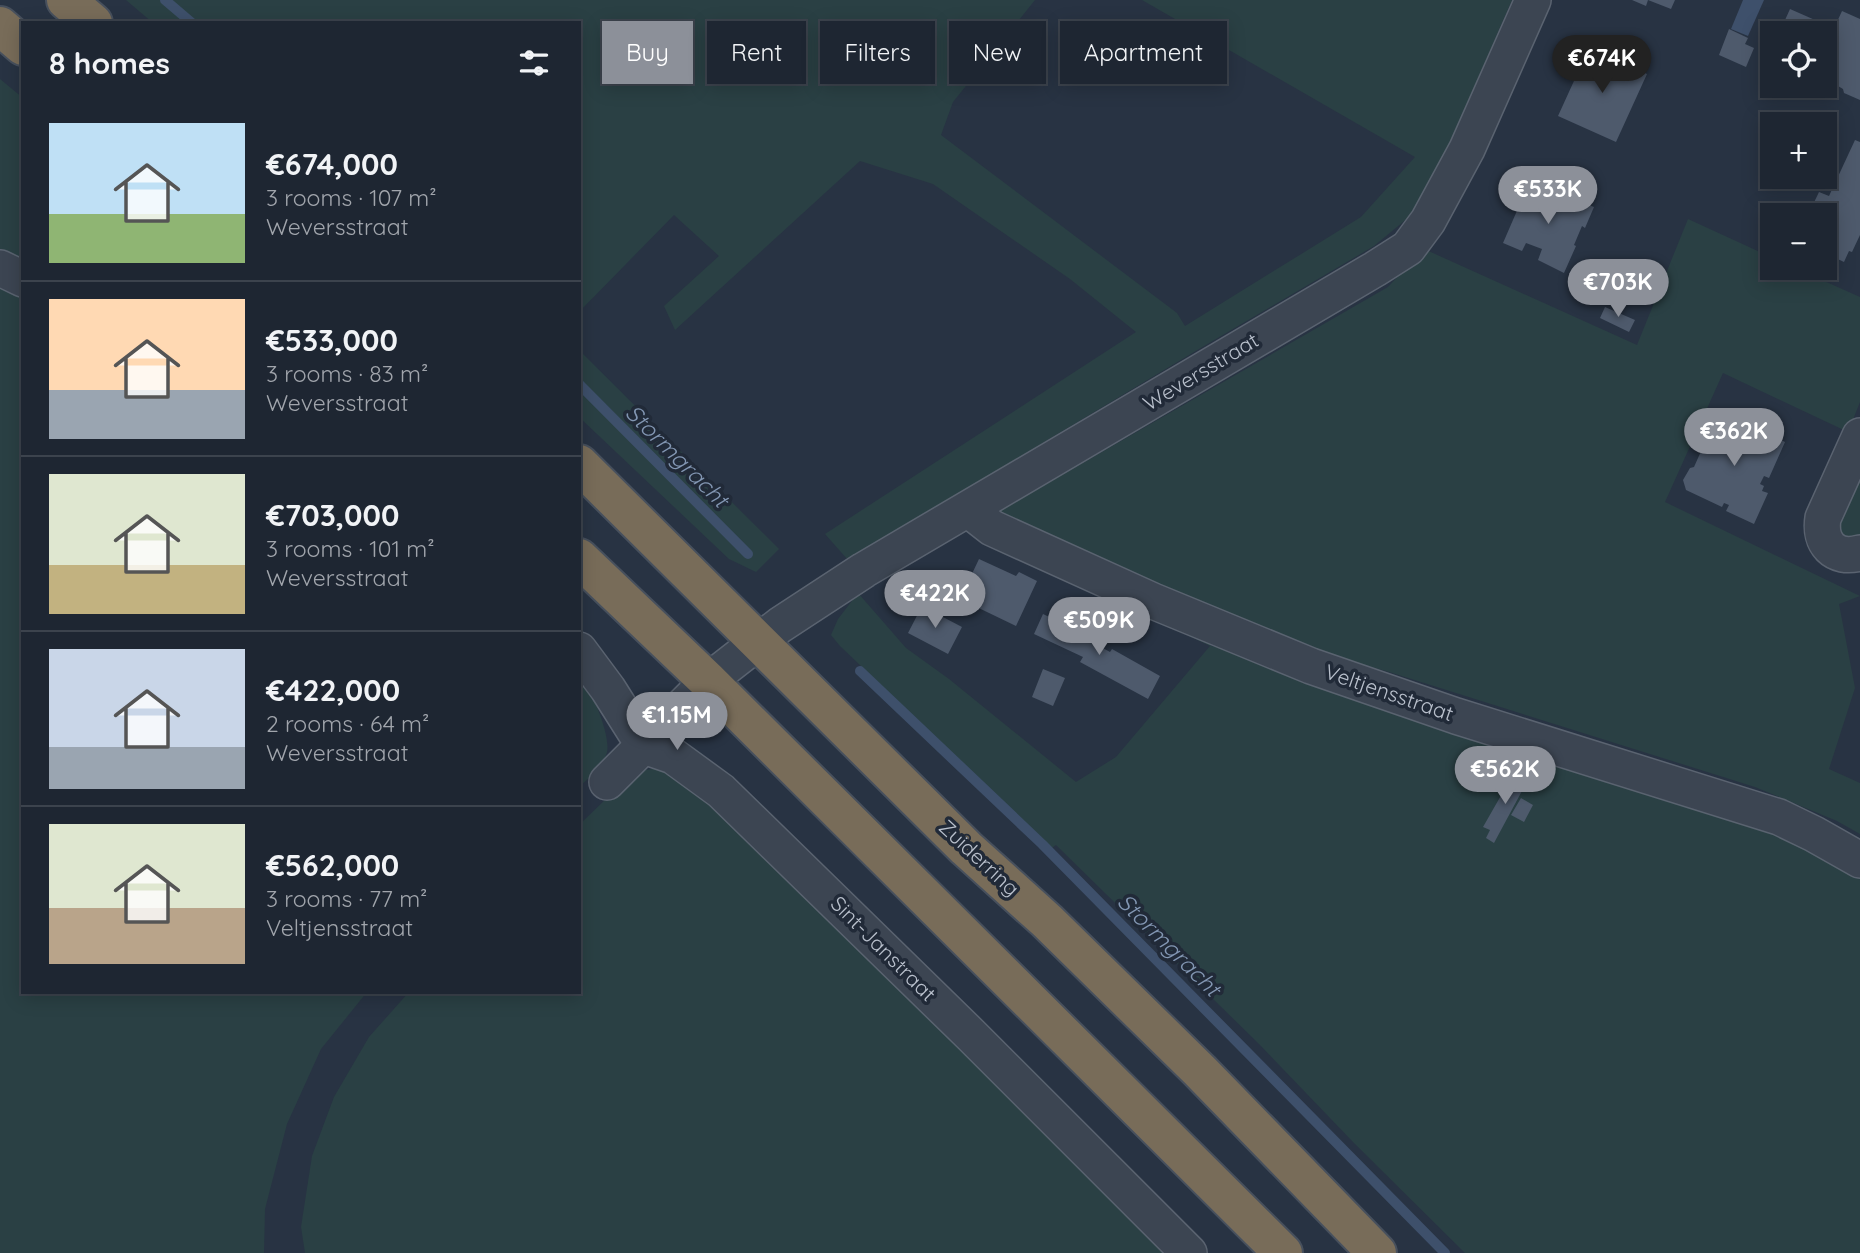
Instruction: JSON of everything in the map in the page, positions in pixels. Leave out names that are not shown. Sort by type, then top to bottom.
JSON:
[{"type":"highway","points":[[66,0],[91,21]]},
{"type":"highway","points":[[0,26],[21,44]]},
{"type":"highway","name":"Zuiderring","points":[[581,466],[966,848],[1048,921],[1200,1071],[1377,1253]]},
{"type":"highway","points":[[581,560],[708,681],[1283,1253]]},
{"type":"street","name":"Weversstraat","points":[[607,782],[708,681],[757,641],[864,570],[1408,248],[1428,221],[1466,149],[1533,0]]},
{"type":"street","points":[[0,268],[21,278]]},
{"type":"street","points":[[1860,436],[1822,518],[1821,527],[1829,547],[1839,554],[1860,554]]},
{"type":"street","name":"Veltjensstraat","points":[[969,510],[992,528],[1141,596],[1311,666],[1456,716],[1779,817],[1860,860]]},
{"type":"street","points":[[581,653],[644,746]]},
{"type":"street","name":"Sint-Janstraat","points":[[644,746],[673,756],[721,791],[1189,1253]]},
{"type":"green space","points":[[126,0],[1035,0],[1018,21],[949,21],[949,84],[967,84],[953,102],[941,135],[1177,313],[1185,326],[1361,217],[1415,157],[1227,49],[1227,21],[1179,21],[1142,0],[1512,0],[1438,171],[1409,217],[1374,246],[848,560],[825,534],[1136,332],[1070,279],[933,184],[860,161],[675,330],[664,306],[719,256],[674,215],[581,310],[581,21],[151,21]]},
{"type":"green space","points":[[0,79],[21,96],[21,994],[365,994],[321,1049],[287,1124],[265,1209],[264,1253],[0,1253]]},
{"type":"green space","points":[[1688,219],[1760,252],[1760,280],[1822,280],[1860,297],[1860,402],[1848,432],[1723,373],[1665,502],[1860,596],[1839,604],[1855,688],[1829,769],[1860,783],[1860,834],[1837,821],[1755,787],[1386,671],[1290,646],[1205,630],[1211,646],[1240,651],[1774,828],[1860,871],[1860,1253],[1465,1253],[1259,1044],[1056,845],[1052,848],[831,635],[838,619],[858,593],[906,648],[949,679],[1076,782],[1116,757],[1210,646],[1035,562],[972,527],[1388,287],[1424,249],[1637,345]]},
{"type":"green space","points":[[581,352],[779,549],[756,572],[729,559],[581,419]]},
{"type":"green space","points":[[1860,462],[1860,540],[1836,534]]},
{"type":"green space","points":[[581,677],[599,712],[606,735],[607,752],[596,771],[581,785]]},
{"type":"green space","points":[[658,768],[682,776],[1171,1253],[305,1253],[301,1227],[312,1156],[334,1097],[369,1037],[407,994],[581,994],[581,823],[634,772]]},
{"type":"water","points":[[1743,0],[1764,0],[1748,36],[1731,29]]},
{"type":"building","points":[[1632,0],[1648,0],[1646,6]]},
{"type":"building","points":[[1648,0],[1675,0],[1671,9]]},
{"type":"building","points":[[1790,9],[1815,20],[1815,21],[1785,21]]},
{"type":"building","points":[[1842,11],[1860,19],[1860,100],[1837,87],[1837,22]]},
{"type":"building","points":[[1729,29],[1748,38],[1745,44],[1754,48],[1746,67],[1719,55]]},
{"type":"building","points":[[1589,48],[1647,74],[1616,142],[1558,116]]},
{"type":"building","points":[[1855,140],[1860,142],[1860,235],[1844,262],[1837,259],[1837,203],[1814,203],[1819,192],[1829,196],[1832,189],[1837,189],[1837,179]]},
{"type":"building","points":[[1529,183],[1594,207],[1585,228],[1582,226],[1564,273],[1538,260],[1542,249],[1526,243],[1522,251],[1503,243]]},
{"type":"building","points":[[1605,307],[1635,320],[1629,332],[1600,318]]},
{"type":"building","points":[[1723,409],[1738,415],[1734,425],[1763,438],[1765,432],[1785,442],[1769,478],[1764,476],[1760,484],[1764,486],[1762,491],[1768,493],[1754,524],[1726,511],[1729,505],[1724,503],[1722,507],[1686,490],[1683,480],[1690,468],[1694,467],[1706,440],[1710,439]]},
{"type":"building","points":[[979,559],[1016,576],[1019,572],[1037,581],[1016,626],[960,599]]},
{"type":"building","points":[[922,606],[962,627],[948,654],[908,633]]},
{"type":"building","points":[[1043,614],[1094,638],[1092,642],[1110,652],[1112,649],[1160,676],[1148,699],[1080,662],[1083,657],[1034,634]]},
{"type":"building","points":[[1043,669],[1065,678],[1053,706],[1032,697]]},
{"type":"building","points":[[1515,771],[1529,778],[1494,843],[1486,838],[1490,830],[1483,827]]},
{"type":"building","points":[[1521,798],[1533,805],[1524,822],[1511,815]]},
{"type":"waterway","name":"Stormgracht","points":[[165,0],[190,21]]},
{"type":"waterway","name":"Stormgracht","points":[[581,386],[748,554]]},
{"type":"waterway","name":"Stormgracht","points":[[860,671],[1042,844],[1445,1253]]}]
